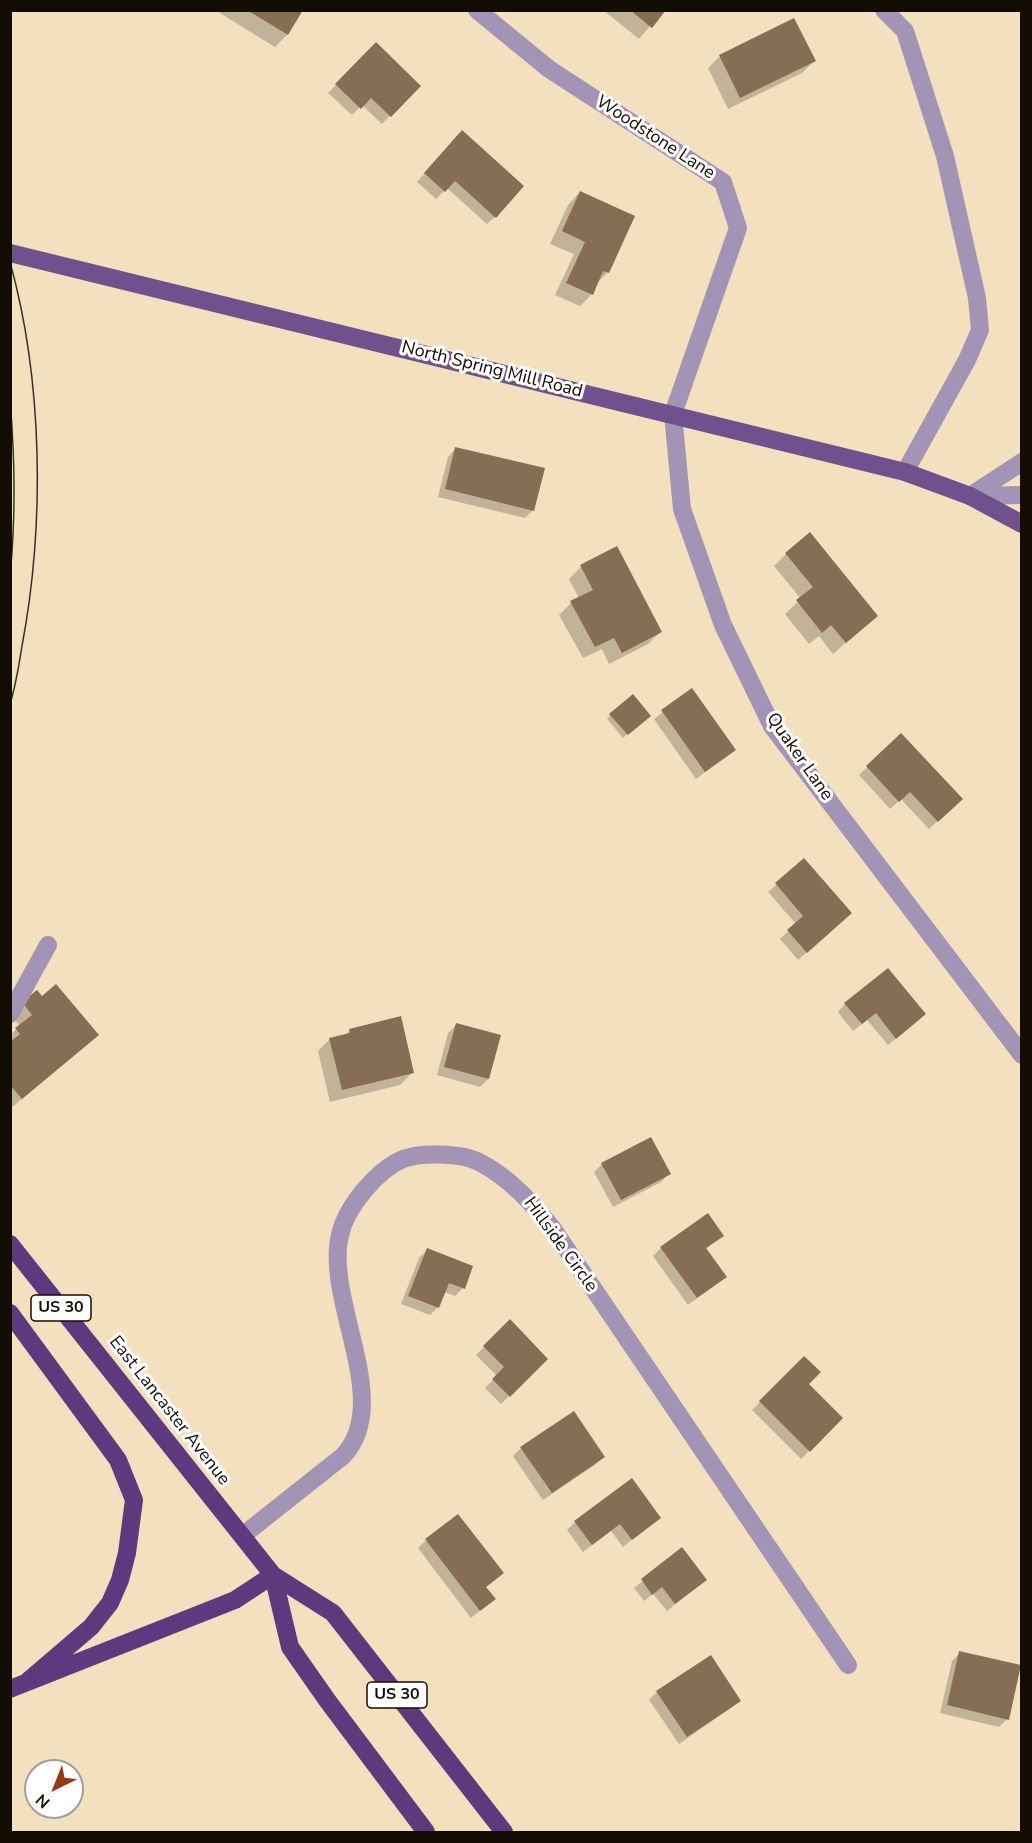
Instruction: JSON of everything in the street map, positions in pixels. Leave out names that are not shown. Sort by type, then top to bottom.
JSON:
[{"type":"highway","name":"East Lancaster Avenue","points":[[10,1244],[273,1575],[333,1612],[504,1833]]},
{"type":"highway","points":[[10,1312],[118,1460],[134,1500],[127,1553],[120,1580],[110,1603],[91,1627],[28,1681]]},
{"type":"highway","name":"East Lancaster Avenue","points":[[273,1575],[290,1647],[426,1833]]},
{"type":"highway","points":[[10,1689],[235,1600],[273,1575]]},
{"type":"main road","name":"North Spring Mill Road","points":[[10,253],[905,472],[970,496],[1022,524]]},
{"type":"street","name":"Woodstone Lane","points":[[477,10],[549,69],[723,182],[738,228],[673,414]]},
{"type":"street","points":[[884,10],[905,31],[945,156],[977,298],[980,330],[968,360],[905,472]]},
{"type":"street","name":"Quaker Lane","points":[[673,414],[682,508],[723,625],[772,726],[1022,1055]]},
{"type":"street","points":[[970,496],[1022,462]]},
{"type":"street","points":[[970,496],[1022,495]]},
{"type":"street","points":[[10,1014],[48,945]]},
{"type":"street","name":"Hillside Circle","points":[[242,1536],[343,1456],[352,1447],[357,1436],[361,1421],[361,1390],[339,1276],[338,1255],[339,1235],[354,1204],[376,1179],[403,1159],[433,1155],[466,1157],[477,1161],[521,1192],[553,1229],[848,1665]]},
{"type":"building","points":[[247,10],[303,10],[288,35]]},
{"type":"building","points":[[630,10],[666,10],[652,28]]},
{"type":"building","points":[[794,18],[816,61],[740,98],[719,55]]},
{"type":"building","points":[[376,42],[421,86],[391,117],[371,98],[361,109],[335,84]]},
{"type":"building","points":[[462,130],[524,186],[496,218],[455,181],[445,192],[424,173]]},
{"type":"building","points":[[580,191],[635,216],[609,273],[603,271],[593,295],[566,283],[585,242],[562,231]]},
{"type":"building","points":[[455,447],[545,468],[534,511],[445,489]]},
{"type":"building","points":[[810,532],[878,616],[846,643],[831,625],[822,633],[796,600],[813,587],[785,553]]},
{"type":"building","points":[[617,546],[662,632],[622,653],[614,638],[595,647],[570,601],[593,590],[580,565]]},
{"type":"building","points":[[692,688],[736,750],[705,772],[661,710]]},
{"type":"building","points":[[633,694],[651,716],[628,735],[609,714]]},
{"type":"building","points":[[901,733],[963,799],[938,822],[910,792],[899,802],[866,766]]},
{"type":"building","points":[[804,858],[852,913],[807,953],[787,930],[803,916],[775,883]]},
{"type":"building","points":[[888,968],[926,1014],[896,1039],[876,1013],[862,1024],[844,1003]]},
{"type":"building","points":[[56,984],[99,1035],[22,1099],[10,1085],[10,1042],[20,1034],[15,1028],[32,1015],[22,1002],[37,990],[42,996]]},
{"type":"building","points":[[401,1016],[414,1073],[342,1090],[329,1038],[350,1033],[349,1029]]},
{"type":"building","points":[[456,1023],[501,1035],[489,1079],[444,1067]]},
{"type":"building","points":[[651,1137],[671,1174],[621,1200],[601,1163]]},
{"type":"building","points":[[708,1213],[724,1236],[706,1248],[727,1277],[697,1298],[660,1247]]},
{"type":"building","points":[[427,1248],[473,1266],[465,1289],[449,1283],[439,1308],[408,1296]]},
{"type":"building","points":[[510,1319],[548,1359],[510,1397],[492,1379],[504,1367],[483,1346]]},
{"type":"building","points":[[804,1356],[821,1372],[809,1384],[843,1418],[810,1452],[759,1401]]},
{"type":"building","points":[[574,1411],[605,1457],[552,1493],[520,1447]]},
{"type":"building","points":[[632,1478],[661,1518],[632,1540],[620,1524],[592,1545],[574,1521]]},
{"type":"building","points":[[458,1514],[504,1573],[486,1587],[496,1599],[480,1611],[425,1539]]},
{"type":"building","points":[[682,1547],[707,1580],[675,1604],[662,1587],[652,1595],[641,1579]]},
{"type":"building","points":[[959,1651],[1021,1665],[1009,1720],[947,1705]]},
{"type":"building","points":[[711,1655],[741,1701],[687,1737],[656,1691]]},
{"type":"tram line","points":[[10,262],[29,355],[37,453],[37,502],[29,599],[10,704]]},
{"type":"tram line","points":[[10,400],[14,488],[10,575]]}]
